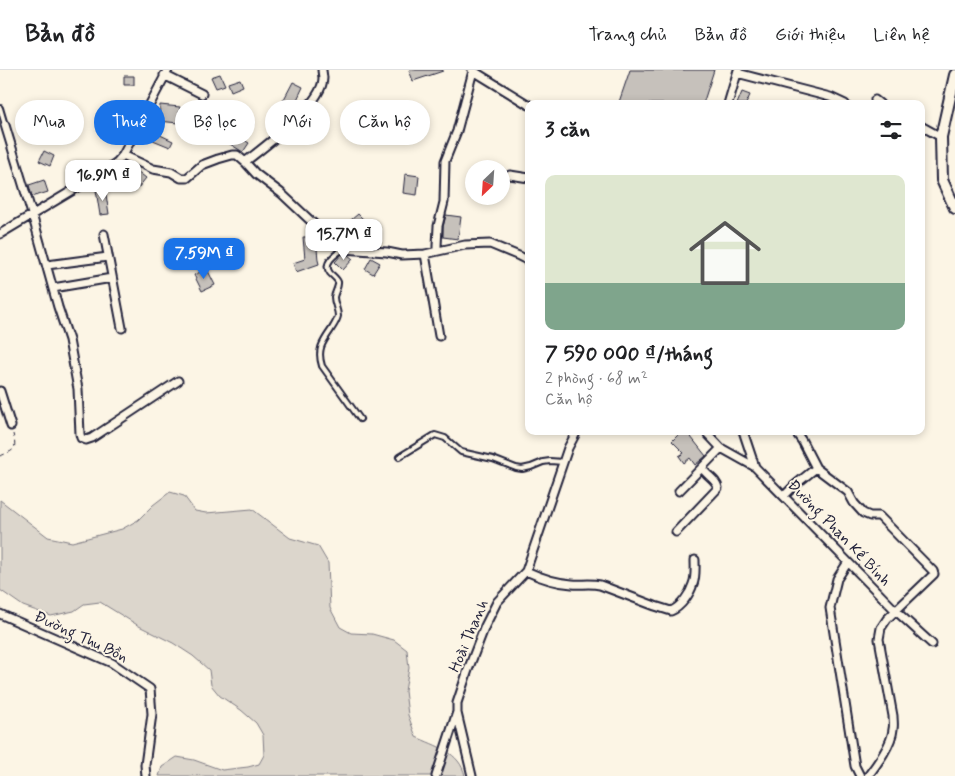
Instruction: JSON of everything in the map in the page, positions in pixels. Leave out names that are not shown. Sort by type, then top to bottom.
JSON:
[{"type":"street","points":[[245,162],[289,126],[313,101],[324,77],[322,70]]},
{"type":"street","points":[[438,251],[436,246],[438,226],[444,202],[445,161],[457,131],[472,70],[525,103]]},
{"type":"street","points":[[0,234],[105,172],[117,162],[166,72],[202,94]]},
{"type":"street","points":[[729,100],[738,72],[835,100]]},
{"type":"street","points":[[955,75],[941,137],[942,180],[955,208]]},
{"type":"street","points":[[5,125],[69,340],[78,389],[81,438],[86,440],[92,438],[178,381]]},
{"type":"street","points":[[925,128],[941,137]]},
{"type":"street","points":[[122,154],[153,169],[172,172],[181,178],[186,178],[202,165],[237,155],[256,174],[281,193],[328,239],[343,249],[402,255],[425,254],[465,244],[490,244],[525,259]]},
{"type":"street","points":[[510,175],[525,177]]},
{"type":"street","points":[[104,234],[122,328]]},
{"type":"street","points":[[425,254],[439,336]]},
{"type":"street","points":[[47,265],[108,257]]},
{"type":"street","points":[[53,288],[112,278]]},
{"type":"street","points":[[0,391],[11,426]]},
{"type":"street","name":"Hoài Thanh","points":[[436,776],[457,712],[457,703],[485,626],[497,602],[526,571],[568,448],[575,435]]},
{"type":"street","points":[[709,435],[721,448],[756,467]]},
{"type":"street","name":"Đường Phan Kế Bính","points":[[744,435],[756,467],[896,611],[932,644]]},
{"type":"street","points":[[798,435],[816,468],[848,492],[854,504],[863,513],[870,516],[879,516],[934,571],[934,574],[887,619],[881,628],[879,639],[894,728],[891,739],[868,776]]},
{"type":"street","points":[[679,491],[721,448]]},
{"type":"street","points":[[676,532],[718,488],[718,484],[702,468]]},
{"type":"street","points":[[784,496],[816,468]]},
{"type":"street","points":[[526,571],[554,582],[600,585],[671,611],[682,604],[694,584],[695,560]]},
{"type":"street","points":[[848,562],[837,579],[830,608],[855,766],[860,776]]},
{"type":"street","name":"Đường Thu Bồn","points":[[0,614],[112,663],[150,689],[152,714],[145,765],[146,776]]},
{"type":"street","points":[[457,712],[472,776]]},
{"type":"lane","points":[[0,108],[5,125]]},
{"type":"lane","points":[[343,249],[328,264],[328,272],[338,282],[334,293],[334,303],[338,314],[337,322],[321,348],[319,356],[322,366],[360,420]]},
{"type":"lane","points":[[399,457],[435,435],[445,438],[461,452],[493,459],[516,468],[522,469],[550,461],[563,462]]},
{"type":"path","points":[[0,456],[15,448],[16,444],[11,426]]},
{"type":"shaded area","points":[[170,492],[184,496],[195,511],[206,513],[252,509],[290,538],[318,546],[328,563],[330,608],[340,627],[351,633],[372,634],[394,640],[407,650],[409,668],[405,691],[408,715],[416,737],[453,755],[465,776],[159,776],[162,767],[177,757],[194,760],[222,770],[259,764],[264,755],[263,735],[256,723],[220,696],[211,685],[209,670],[193,656],[100,602],[84,604],[74,611],[51,616],[23,606],[0,590],[0,500],[48,537],[72,542],[122,529],[138,520]]},
{"type":"building","points":[[409,70],[443,70],[443,71],[413,81]]},
{"type":"building","points":[[630,70],[714,70],[704,100],[620,100]]},
{"type":"building","points":[[220,74],[225,85],[216,88],[211,77]]},
{"type":"building","points":[[124,76],[134,76],[134,85],[124,85]]},
{"type":"building","points":[[240,79],[243,86],[231,91],[228,83]]},
{"type":"building","points":[[293,82],[303,87],[297,100],[284,100]]},
{"type":"building","points":[[742,92],[750,95],[748,100],[739,100]]},
{"type":"building","points":[[165,106],[175,106],[175,123],[165,122]]},
{"type":"building","points":[[165,137],[173,141],[170,147],[165,145]]},
{"type":"building","points":[[232,145],[248,145],[243,152]]},
{"type":"building","points":[[44,151],[54,156],[50,166],[39,161]]},
{"type":"building","points":[[128,164],[146,178],[138,188],[121,174]]},
{"type":"building","points":[[405,174],[419,176],[417,195],[403,193]]},
{"type":"building","points":[[44,180],[48,192],[32,197],[29,185]]},
{"type":"building","points":[[105,188],[109,214],[100,215],[96,190]]},
{"type":"building","points":[[358,214],[366,222],[346,239],[338,231]]},
{"type":"building","points":[[446,215],[461,217],[458,239],[443,237]]},
{"type":"building","points":[[303,237],[316,237],[319,264],[296,272],[293,263],[305,259]]},
{"type":"building","points":[[342,254],[348,255],[353,259],[343,270],[335,262]]},
{"type":"building","points":[[371,258],[380,263],[373,274],[365,269]]},
{"type":"building","points":[[207,269],[215,285],[202,291],[194,275]]},
{"type":"building","points":[[678,435],[693,435],[691,437],[706,456],[695,465],[690,458],[684,463],[679,456],[684,453],[672,441]]}]
